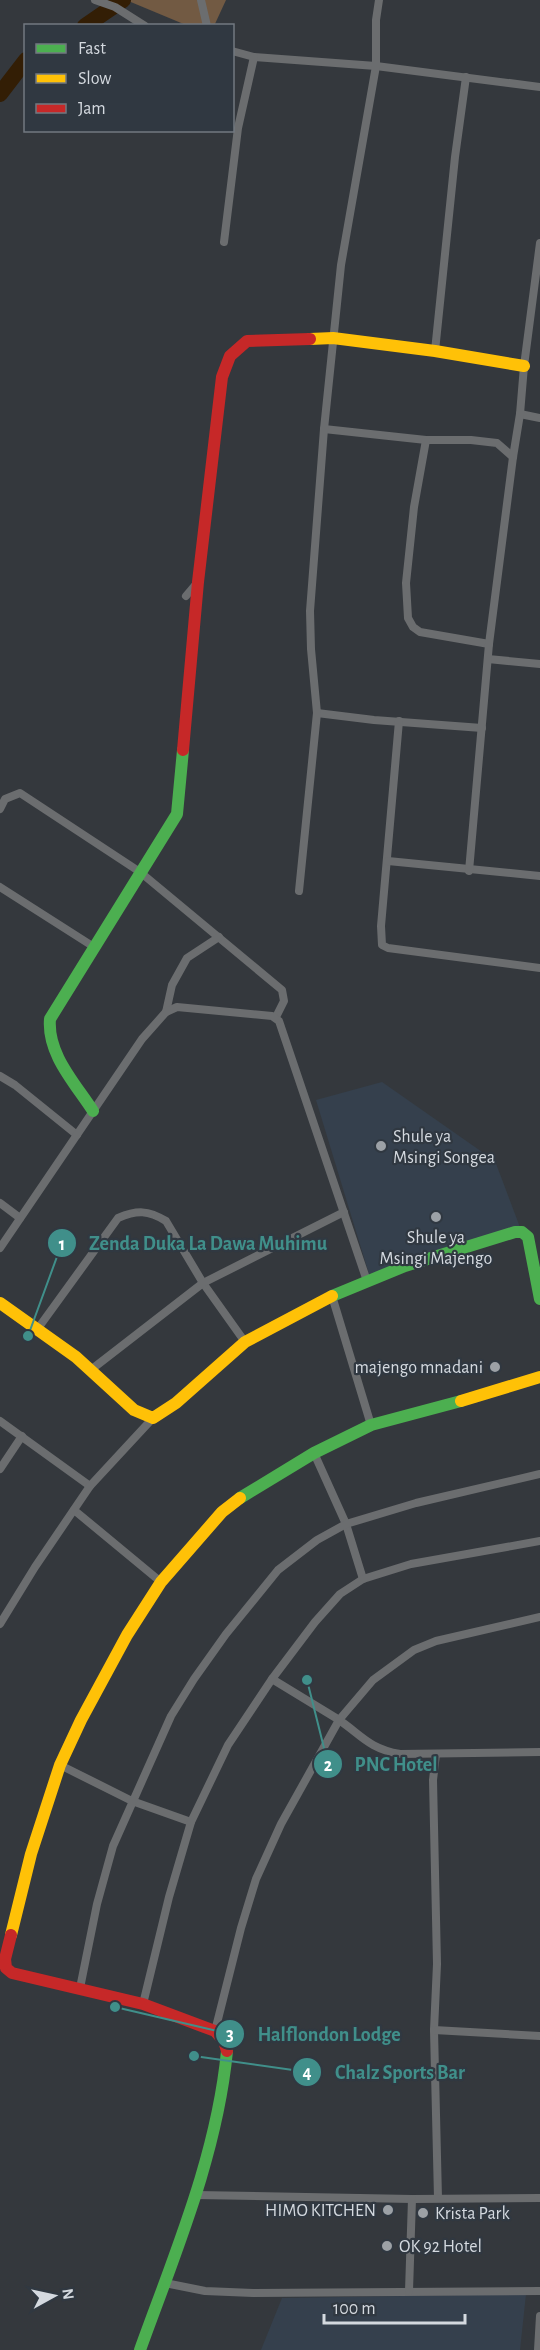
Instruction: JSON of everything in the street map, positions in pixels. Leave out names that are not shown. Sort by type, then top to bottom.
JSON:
[{"type":"street","points":[[95,0],[115,8],[142,24]]},
{"type":"street","points":[[201,0],[207,24]]},
{"type":"street","points":[[298,891],[317,713],[310,611],[324,429],[341,265],[376,66],[376,20],[379,0]]},
{"type":"street","points":[[234,52],[254,57],[376,66],[540,87]]},
{"type":"street","points":[[224,242],[238,128],[254,57]]},
{"type":"street","points":[[435,351],[454,157],[466,76]]},
{"type":"street","points":[[469,871],[489,644],[540,243]]},
{"type":"street","points":[[93,1111],[50,1045],[47,1028],[50,1019],[177,814],[198,582],[222,377],[230,356],[247,341],[333,338],[435,351],[524,366]]},
{"type":"street","points":[[520,414],[540,418]]},
{"type":"street","points":[[324,429],[426,440],[471,440],[497,443],[513,457]]},
{"type":"street","points":[[426,440],[414,507],[406,583],[408,618],[413,627],[420,632],[489,644]]},
{"type":"street","points":[[186,597],[198,582]]},
{"type":"street","points":[[488,659],[540,663]]},
{"type":"street","points":[[317,713],[482,728]]},
{"type":"street","points":[[399,722],[381,926],[382,945],[388,948],[540,968]]},
{"type":"street","points":[[0,809],[4,800],[20,794],[140,872],[282,990],[284,1001],[276,1017]]},
{"type":"street","points":[[388,861],[469,871],[540,876]]},
{"type":"street","points":[[0,887],[94,947]]},
{"type":"street","points":[[0,1248],[142,1039],[166,1012],[172,985],[187,958],[219,937]]},
{"type":"street","points":[[166,1012],[183,1007],[276,1017],[282,1025],[367,1281]]},
{"type":"street","points":[[0,1077],[15,1085],[77,1135]]},
{"type":"street","points":[[0,1203],[20,1218]]},
{"type":"street","points":[[39,1327],[118,1218],[133,1211],[157,1215],[166,1221],[203,1283],[245,1342]]},
{"type":"street","points":[[92,1369],[203,1283],[344,1212]]},
{"type":"street","points":[[0,1624],[90,1486],[153,1418],[176,1403],[245,1342],[332,1296],[367,1281],[405,1266],[515,1232],[522,1232],[528,1237],[540,1299]]},
{"type":"street","points":[[332,1296],[371,1425]]},
{"type":"street","points":[[0,1303],[39,1327],[92,1369],[142,1415],[153,1418]]},
{"type":"street","points":[[140,2350],[196,2195],[228,2062],[227,2050],[224,2041],[215,2031],[143,2004],[12,1973],[3,1968],[31,1854],[60,1765],[100,1683],[161,1582],[222,1512],[247,1493],[315,1453],[371,1425],[468,1400],[540,1377]]},
{"type":"street","points":[[0,1421],[90,1486]]},
{"type":"street","points":[[0,1470],[22,1436]]},
{"type":"street","points":[[315,1453],[346,1524],[363,1579]]},
{"type":"street","points":[[80,1988],[99,1895],[113,1846],[132,1801],[171,1716],[194,1679],[255,1595],[278,1570],[317,1540],[346,1524],[416,1503],[540,1474]]},
{"type":"street","points":[[74,1510],[161,1582]]},
{"type":"street","points":[[143,2004],[169,1897],[191,1822],[228,1745],[272,1679],[315,1622],[340,1594],[363,1579],[411,1564],[540,1541]]},
{"type":"street","points":[[215,2031],[256,1879],[281,1824],[339,1720],[373,1680],[414,1650],[446,1639],[540,1617]]},
{"type":"street","points":[[272,1679],[339,1720],[359,1737],[382,1751],[400,1754],[540,1752]]},
{"type":"street","points":[[435,1754],[433,1780],[437,1964],[434,2030],[438,2198]]},
{"type":"street","points":[[60,1765],[132,1801],[191,1822]]},
{"type":"street","points":[[434,2030],[540,2036]]},
{"type":"street","points":[[196,2195],[412,2199],[540,2198]]},
{"type":"street","points":[[409,2291],[412,2199]]},
{"type":"street","points":[[165,2283],[205,2291],[253,2294],[540,2290]]},
{"type":"street","points":[[538,2350],[540,2316]]},
{"type":"shaded area","points":[[126,0],[226,0],[215,24],[184,24]]},
{"type":"shaded area","points":[[382,1082],[495,1161],[521,1230],[369,1274],[316,1100]]},
{"type":"shaded area","points":[[526,2294],[520,2350],[261,2350],[282,2298]]},
{"type":"waterway","points":[[88,24],[123,0]]},
{"type":"waterway","points":[[0,94],[24,63]]},
{"type":"traffic: fast","points":[[93,1111],[58,1056],[50,1032],[50,1019],[177,814],[183,750]]},
{"type":"traffic: fast","points":[[332,1296],[405,1266],[515,1232],[522,1232],[528,1237],[540,1299]]},
{"type":"traffic: fast","points":[[240,1498],[314,1453],[371,1425],[461,1401]]},
{"type":"traffic: fast","points":[[140,2350],[204,2166],[222,2090],[227,2051]]},
{"type":"traffic: slow","points":[[310,339],[333,338],[435,351],[524,366]]},
{"type":"traffic: slow","points":[[0,1303],[76,1357],[134,1410],[153,1418],[176,1403],[245,1342],[332,1296]]},
{"type":"traffic: slow","points":[[461,1401],[540,1377]]},
{"type":"traffic: slow","points":[[11,1935],[31,1854],[60,1765],[81,1720],[127,1635],[161,1582],[222,1512],[240,1498]]},
{"type":"traffic: jam","points":[[183,750],[198,582],[222,377],[230,356],[247,341],[310,339]]},
{"type":"traffic: jam","points":[[11,1935],[5,1959],[6,1968],[12,1973],[143,2004],[215,2031],[224,2041],[227,2051]]},
{"type":"place","name":"Shule ya Msingi Songea","points":[[381,1146]]},
{"type":"place","name":"Shule ya Msingi Majengo","points":[[436,1217]]},
{"type":"place","name":"Zenda Duka La Dawa Muhimu","points":[[28,1336]]},
{"type":"place","name":"majengo mnadani","points":[[495,1367]]},
{"type":"place","name":"PNC Hotel","points":[[307,1680]]},
{"type":"place","name":"Halflondon Lodge","points":[[115,2007]]},
{"type":"place","name":"Chalz Sports Bar","points":[[194,2056]]},
{"type":"place","name":"HIMO KITCHEN","points":[[388,2210]]},
{"type":"place","name":"Krista Park","points":[[423,2213]]},
{"type":"place","name":"OK 92 Hotel","points":[[387,2246]]}]
